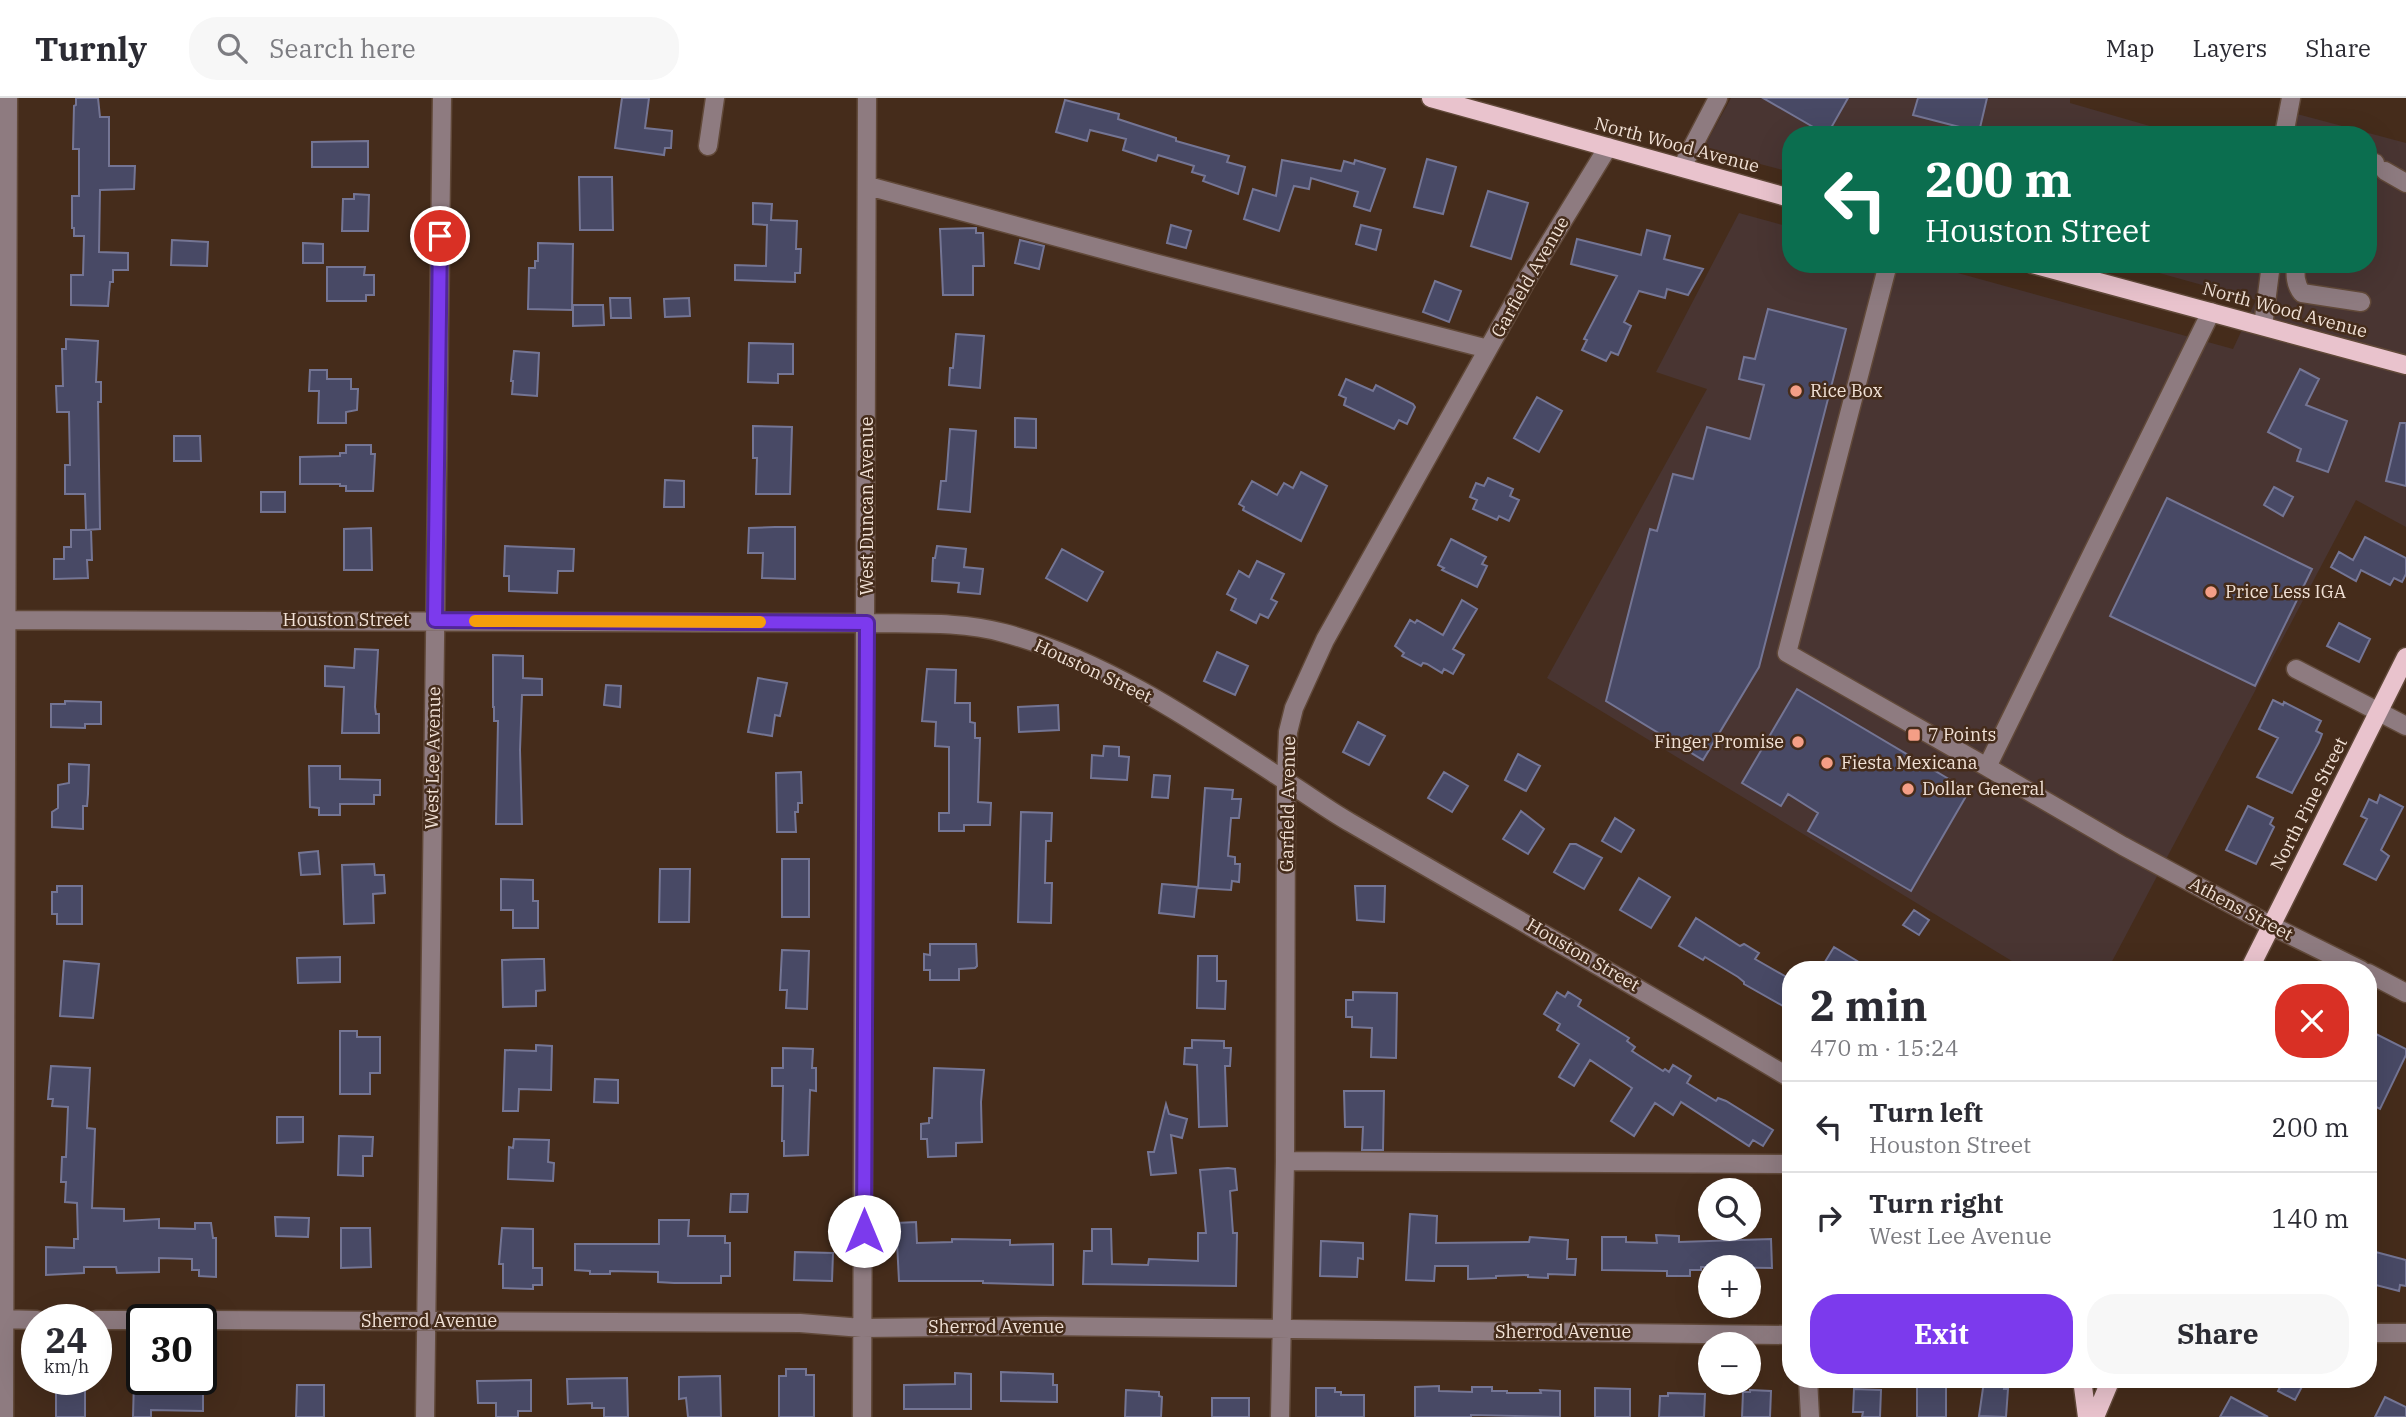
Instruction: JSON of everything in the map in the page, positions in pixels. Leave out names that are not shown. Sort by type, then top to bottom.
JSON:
[{"type":"main road","name":"North Wood Avenue","points":[[1431,98],[1782,196]]},
{"type":"main road","name":"North Wood Avenue","points":[[2066,273],[2406,365]]},
{"type":"main road","name":"North Pine Street","points":[[2253,961],[2406,657]]},
{"type":"main road","points":[[2083,1388],[2087,1417]]},
{"type":"main road","points":[[2095,1417],[2108,1388]]},
{"type":"street","points":[[5,1417],[2,1319],[3,620],[8,98]]},
{"type":"street","name":"West Lee Avenue","points":[[425,1417],[442,98]]},
{"type":"street","points":[[708,146],[715,98]]},
{"type":"street","name":"West Duncan Avenue","points":[[862,1417],[867,98]]},
{"type":"street","points":[[1682,167],[1718,98]]},
{"type":"street","points":[[2286,126],[2291,98]]},
{"type":"street","name":"Garfield Avenue","points":[[1280,1417],[1285,1161],[1286,780],[1288,732],[1294,708],[1325,640],[1529,276],[1608,147]]},
{"type":"street","points":[[2377,166],[2406,183]]},
{"type":"street","points":[[868,186],[1167,267],[1488,349]]},
{"type":"street","name":"Athens Street","points":[[1886,273],[1787,653],[2123,845],[2270,925],[2343,961]]},
{"type":"street","points":[[2263,326],[2270,273]]},
{"type":"street","points":[[2294,273],[2302,293],[2361,302]]},
{"type":"street","points":[[1987,767],[2211,312]]},
{"type":"street","name":"Houston Street","points":[[3,620],[867,623],[978,628],[1002,632],[1049,647],[1094,667],[1181,714],[1346,821],[1640,988],[1782,1073]]},
{"type":"street","points":[[2296,669],[2406,726]]},
{"type":"street","points":[[2377,978],[2406,993]]},
{"type":"street","points":[[1285,1161],[1782,1164]]},
{"type":"street","points":[[2,1319],[21,1320]]},
{"type":"street","name":"Sherrod Avenue","points":[[217,1320],[800,1323],[862,1328],[1044,1326],[1782,1335]]},
{"type":"street","points":[[2377,1333],[2406,1334]]},
{"type":"street","points":[[1808,1388],[1810,1417]]},
{"type":"shaded area","points":[[1731,98],[2070,98],[2070,103],[2150,126],[1782,126],[1782,170],[1703,149]]},
{"type":"shaded area","points":[[2297,114],[2342,126],[2296,126]]},
{"type":"shaded area","points":[[2377,135],[2406,143],[2406,527],[2356,500],[2112,961],[2012,961],[1547,678],[1707,389],[1656,372],[1739,213],[1782,225],[1782,273],[1958,273],[2233,349],[2256,300],[2159,273],[2377,273]]},
{"type":"building","points":[[76,98],[98,98],[100,117],[109,117],[109,166],[135,166],[134,189],[100,190],[99,252],[128,253],[128,270],[113,270],[108,306],[71,305],[71,275],[83,275],[84,236],[74,236],[72,228],[72,196],[79,196],[79,149],[73,149]]},
{"type":"building","points":[[622,98],[649,98],[645,128],[672,131],[671,148],[665,148],[664,155],[615,148]]},
{"type":"building","points":[[1763,98],[1848,98],[1832,126],[1811,126]]},
{"type":"building","points":[[1918,98],[1987,98],[1980,126],[1956,126],[1913,115]]},
{"type":"building","points":[[1065,100],[1119,114],[1118,119],[1176,138],[1176,141],[1229,156],[1227,162],[1245,167],[1238,194],[1203,181],[1205,176],[1192,172],[1194,166],[1158,155],[1156,161],[1123,150],[1126,139],[1090,130],[1087,141],[1056,132]]},
{"type":"building","points":[[368,141],[368,167],[312,167],[312,142]]},
{"type":"building","points":[[1427,159],[1456,167],[1443,214],[1414,207]]},
{"type":"building","points":[[1282,160],[1341,171],[1344,161],[1354,164],[1355,160],[1385,169],[1370,211],[1354,206],[1358,192],[1311,178],[1309,189],[1294,186],[1279,231],[1244,219],[1253,189],[1276,196]]},
{"type":"building","points":[[579,177],[612,177],[613,230],[580,230]]},
{"type":"building","points":[[1488,191],[1528,203],[1511,259],[1471,246]]},
{"type":"building","points":[[354,194],[369,195],[368,231],[342,231],[343,199],[354,199]]},
{"type":"building","points":[[753,203],[772,204],[771,220],[797,221],[796,249],[801,249],[800,273],[795,273],[795,282],[735,280],[735,265],[766,266],[767,225],[753,224]]},
{"type":"building","points":[[1171,225],[1191,231],[1186,248],[1167,243]]},
{"type":"building","points":[[1361,225],[1381,230],[1376,250],[1356,244]]},
{"type":"building","points":[[976,228],[976,233],[983,233],[984,266],[973,266],[973,295],[943,295],[940,229]]},
{"type":"building","points":[[1647,230],[1670,236],[1664,259],[1703,269],[1688,295],[1667,289],[1665,298],[1639,291],[1624,322],[1631,326],[1618,355],[1611,352],[1606,361],[1582,350],[1587,340],[1584,339],[1617,276],[1571,264],[1577,239],[1641,255]]},
{"type":"building","points":[[172,240],[208,242],[207,266],[171,265]]},
{"type":"building","points":[[1020,240],[1044,246],[1039,269],[1015,263]]},
{"type":"building","points":[[303,243],[323,244],[323,263],[303,263]]},
{"type":"building","points":[[538,243],[573,244],[572,310],[528,309],[529,268],[535,268],[535,261],[538,261]]},
{"type":"building","points":[[327,267],[365,267],[364,275],[374,275],[374,295],[366,295],[366,301],[327,301]]},
{"type":"building","points":[[1435,281],[1461,291],[1449,322],[1423,312]]},
{"type":"building","points":[[610,298],[630,298],[631,318],[611,318]]},
{"type":"building","points":[[689,298],[690,316],[665,317],[664,299]]},
{"type":"building","points":[[573,305],[603,305],[604,325],[573,326]]},
{"type":"building","points":[[1768,309],[1846,329],[1759,667],[1703,760],[1606,701],[1650,529],[1657,531],[1673,474],[1693,479],[1707,427],[1750,439],[1764,385],[1739,379],[1744,357],[1755,359]]},
{"type":"building","points":[[956,334],[984,336],[980,388],[949,385]]},
{"type":"building","points":[[66,339],[98,341],[96,382],[101,382],[101,402],[98,402],[100,529],[86,530],[85,494],[65,494],[65,465],[70,465],[69,412],[57,412],[56,386],[63,386],[62,349],[66,349]]},
{"type":"building","points":[[749,343],[793,344],[793,374],[778,374],[778,383],[748,382]]},
{"type":"building","points":[[514,351],[539,353],[537,396],[512,394]]},
{"type":"building","points":[[2300,369],[2319,379],[2306,405],[2347,421],[2328,472],[2297,461],[2301,449],[2268,432]]},
{"type":"building","points":[[310,370],[327,370],[327,379],[351,379],[351,389],[358,389],[357,410],[346,412],[346,423],[318,423],[319,391],[309,391]]},
{"type":"building","points":[[1346,379],[1373,391],[1376,385],[1413,404],[1415,407],[1407,424],[1399,420],[1394,429],[1344,405],[1346,398],[1339,395]]},
{"type":"building","points":[[1537,397],[1562,411],[1539,452],[1514,438]]},
{"type":"building","points":[[1015,418],[1036,419],[1036,448],[1015,447]]},
{"type":"building","points":[[2400,423],[2406,423],[2406,486],[2386,481]]},
{"type":"building","points":[[753,426],[792,427],[790,494],[756,494],[757,458],[753,458]]},
{"type":"building","points":[[950,429],[976,431],[970,512],[938,509],[941,481],[946,481]]},
{"type":"building","points":[[174,436],[200,436],[201,461],[174,461]]},
{"type":"building","points":[[346,445],[371,445],[371,454],[375,454],[373,491],[346,491],[346,486],[340,484],[300,484],[300,457],[340,456],[340,453],[346,453]]},
{"type":"building","points":[[1301,472],[1327,486],[1301,541],[1243,510],[1244,507],[1239,504],[1252,481],[1277,495],[1284,483],[1293,488]]},
{"type":"building","points":[[1488,478],[1513,489],[1510,496],[1519,500],[1509,521],[1499,516],[1497,520],[1473,509],[1477,500],[1470,497],[1476,483],[1484,486]]},
{"type":"building","points":[[665,480],[684,481],[684,507],[664,507]]},
{"type":"building","points":[[2274,487],[2293,497],[2283,516],[2264,505]]},
{"type":"building","points":[[261,492],[285,492],[285,512],[261,512]]},
{"type":"building","name":"Price Less IGA","points":[[2167,498],[2312,569],[2255,686],[2110,616]]},
{"type":"building","points":[[795,527],[795,579],[762,578],[763,553],[748,553],[749,528]]},
{"type":"building","points":[[371,528],[372,570],[344,570],[344,529]]},
{"type":"building","points":[[71,530],[91,530],[92,560],[87,560],[88,578],[54,579],[54,559],[64,559],[64,547],[71,547]]},
{"type":"building","points":[[2365,537],[2406,558],[2406,574],[2402,582],[2394,578],[2390,585],[2361,570],[2356,581],[2331,567],[2339,552],[2353,560]]},
{"type":"building","points":[[1451,539],[1486,557],[1482,564],[1487,566],[1477,587],[1442,570],[1444,568],[1438,565]]},
{"type":"building","points":[[505,546],[574,549],[573,571],[558,571],[557,593],[509,591],[509,576],[504,576]]},
{"type":"building","points":[[937,546],[966,549],[964,567],[983,569],[980,594],[958,592],[959,583],[932,581],[933,558]]},
{"type":"building","points":[[1062,549],[1103,572],[1087,601],[1046,578]]},
{"type":"building","points":[[1257,561],[1284,574],[1271,599],[1277,602],[1268,618],[1260,614],[1256,623],[1231,610],[1236,599],[1227,594],[1239,571],[1249,577]]},
{"type":"building","points":[[1462,600],[1477,609],[1453,649],[1464,655],[1453,674],[1444,669],[1442,673],[1423,663],[1421,666],[1402,656],[1404,653],[1395,646],[1410,620],[1415,623],[1417,620],[1443,635]]},
{"type":"building","points":[[2339,623],[2370,639],[2359,662],[2327,646]]},
{"type":"building","points":[[355,649],[378,650],[375,707],[376,714],[379,714],[379,733],[342,733],[344,687],[325,686],[325,666],[354,668]]},
{"type":"building","points":[[1217,652],[1248,666],[1235,695],[1204,681]]},
{"type":"building","points":[[493,655],[523,656],[523,678],[542,679],[542,695],[522,695],[522,824],[496,824],[498,721],[494,721]]},
{"type":"building","points":[[927,669],[956,670],[955,703],[970,703],[970,722],[975,723],[975,738],[980,738],[978,802],[991,803],[990,825],[964,825],[964,831],[939,831],[939,813],[949,813],[949,747],[935,746],[936,722],[922,721]]},
{"type":"building","points":[[758,678],[787,683],[780,716],[775,715],[772,736],[748,732]]},
{"type":"building","points":[[606,685],[621,686],[620,707],[604,705]]},
{"type":"building","points":[[1797,689],[1969,791],[1911,891],[1808,831],[1818,813],[1788,794],[1781,806],[1742,783]]},
{"type":"building","points":[[2273,700],[2283,705],[2284,702],[2321,721],[2316,731],[2322,734],[2319,742],[2292,793],[2257,777],[2278,738],[2259,729]]},
{"type":"building","points":[[65,701],[101,702],[101,724],[85,724],[85,728],[51,727],[51,704],[65,704]]},
{"type":"building","points":[[1058,705],[1059,730],[1019,732],[1018,707]]},
{"type":"building","points":[[1358,722],[1385,736],[1369,765],[1343,752]]},
{"type":"building","points":[[1104,746],[1119,747],[1119,756],[1129,757],[1127,780],[1091,778],[1092,755],[1103,756]]},
{"type":"building","points":[[1518,754],[1540,766],[1526,791],[1505,780]]},
{"type":"building","points":[[69,764],[89,765],[87,806],[83,806],[83,829],[52,827],[52,812],[58,808],[58,785],[69,783]]},
{"type":"building","points":[[309,766],[340,766],[340,779],[380,780],[380,795],[374,795],[374,804],[340,804],[340,815],[319,815],[319,808],[310,807]]},
{"type":"building","points":[[801,772],[802,803],[798,803],[798,812],[795,812],[796,832],[777,832],[776,773]]},
{"type":"building","points":[[1444,772],[1468,786],[1452,812],[1428,798]]},
{"type":"building","points":[[1154,775],[1170,776],[1168,798],[1152,797]]},
{"type":"building","points":[[1205,788],[1233,790],[1232,799],[1241,799],[1239,818],[1231,818],[1228,856],[1235,857],[1235,864],[1240,864],[1239,882],[1232,881],[1231,890],[1198,888]]},
{"type":"building","points":[[2380,795],[2403,807],[2381,850],[2389,856],[2376,880],[2344,864],[2367,819],[2361,816],[2369,799],[2377,803]]},
{"type":"building","points":[[2248,806],[2273,818],[2270,824],[2274,827],[2256,864],[2226,850]]},
{"type":"building","points":[[1521,811],[1544,829],[1528,854],[1503,839]]},
{"type":"building","points":[[1021,812],[1052,813],[1051,841],[1046,841],[1045,883],[1052,883],[1051,923],[1018,922]]},
{"type":"building","points":[[1615,818],[1634,830],[1621,852],[1602,841]]},
{"type":"building","points":[[1570,844],[1576,844],[1602,858],[1584,889],[1554,872]]},
{"type":"building","points":[[318,851],[320,874],[301,875],[299,853]]},
{"type":"building","points":[[782,859],[809,859],[809,917],[782,917]]},
{"type":"building","points":[[374,864],[375,875],[384,875],[385,893],[373,894],[374,923],[344,924],[342,865]]},
{"type":"building","points":[[660,869],[690,869],[689,922],[659,922]]},
{"type":"building","points":[[1639,878],[1670,897],[1651,928],[1620,910]]},
{"type":"building","points":[[501,879],[533,880],[533,901],[538,901],[538,928],[513,928],[513,910],[501,910]]},
{"type":"building","points":[[1162,884],[1197,887],[1194,917],[1159,913]]},
{"type":"building","points":[[57,886],[82,886],[82,924],[57,924],[57,914],[52,914],[52,892],[57,892]]},
{"type":"building","points":[[1355,886],[1385,886],[1384,922],[1357,920]]},
{"type":"building","points":[[1914,910],[1929,920],[1919,935],[1903,925]]},
{"type":"building","points":[[1696,918],[1740,946],[1744,944],[1759,953],[1755,959],[1782,974],[1782,1005],[1705,957],[1703,960],[1679,946]]},
{"type":"building","points":[[930,944],[976,944],[977,966],[959,969],[959,980],[930,980],[930,970],[924,970],[924,954],[930,955]]},
{"type":"building","points":[[1834,947],[1857,961],[1825,961]]},
{"type":"building","points":[[782,950],[809,951],[807,1009],[786,1008],[787,990],[780,990]]},
{"type":"building","points":[[1198,956],[1217,956],[1217,981],[1226,981],[1225,1009],[1197,1008]]},
{"type":"building","points":[[340,957],[340,982],[298,983],[297,958]]},
{"type":"building","points":[[544,959],[545,990],[536,991],[536,1006],[503,1007],[502,960]]},
{"type":"building","points":[[64,961],[99,964],[93,1018],[60,1016]]},
{"type":"building","points":[[1353,992],[1397,993],[1396,1058],[1371,1057],[1372,1028],[1352,1027],[1352,1017],[1346,1017],[1346,1000],[1353,1000]]},
{"type":"building","points":[[1557,992],[1565,997],[1568,992],[1581,1000],[1578,1006],[1629,1038],[1627,1041],[1635,1047],[1632,1051],[1663,1071],[1665,1069],[1669,1072],[1673,1065],[1691,1076],[1687,1083],[1716,1101],[1718,1098],[1726,1101],[1773,1130],[1763,1146],[1753,1140],[1749,1146],[1681,1102],[1673,1115],[1655,1103],[1634,1136],[1611,1121],[1632,1088],[1590,1060],[1574,1086],[1559,1077],[1579,1044],[1557,1030],[1560,1024],[1544,1014]]},
{"type":"building","points":[[340,1031],[357,1031],[357,1037],[380,1037],[380,1073],[370,1073],[370,1094],[340,1094]]},
{"type":"building","points":[[2377,1034],[2406,1049],[2406,1055],[2380,1109],[2377,1108]]},
{"type":"building","points":[[1192,1040],[1224,1041],[1224,1048],[1231,1048],[1230,1066],[1225,1066],[1227,1126],[1199,1127],[1197,1065],[1184,1064],[1185,1048],[1192,1048]]},
{"type":"building","points":[[536,1045],[552,1046],[551,1090],[519,1089],[518,1111],[503,1111],[505,1050],[536,1051]]},
{"type":"building","points":[[783,1048],[813,1049],[812,1068],[816,1068],[816,1091],[810,1090],[808,1155],[784,1156],[783,1086],[772,1086],[772,1068],[783,1068]]},
{"type":"building","points":[[51,1066],[90,1068],[87,1128],[95,1129],[92,1208],[124,1209],[124,1221],[159,1219],[159,1228],[195,1229],[195,1223],[211,1223],[213,1238],[216,1238],[216,1277],[199,1276],[199,1270],[192,1270],[192,1259],[159,1258],[159,1272],[117,1273],[116,1267],[84,1267],[84,1273],[46,1275],[46,1247],[74,1248],[74,1239],[78,1239],[77,1203],[65,1202],[66,1182],[61,1182],[62,1157],[66,1157],[68,1107],[52,1106],[53,1099],[48,1099]]},
{"type":"building","points":[[934,1068],[984,1070],[981,1102],[982,1142],[956,1143],[956,1156],[928,1157],[927,1139],[921,1139],[921,1124],[929,1123],[929,1118],[932,1118]]},
{"type":"building","points":[[595,1079],[618,1080],[618,1103],[594,1102]]},
{"type":"building","points":[[1344,1091],[1384,1091],[1383,1150],[1362,1150],[1363,1127],[1345,1127]]},
{"type":"building","points":[[1166,1104],[1169,1114],[1187,1119],[1182,1138],[1171,1135],[1176,1173],[1151,1175],[1148,1152],[1154,1152]]},
{"type":"building","points":[[277,1117],[303,1117],[303,1142],[277,1143]]},
{"type":"building","points":[[339,1136],[373,1137],[372,1156],[363,1156],[363,1176],[338,1175]]},
{"type":"building","points":[[514,1139],[549,1140],[548,1162],[554,1163],[553,1181],[508,1179],[509,1147],[513,1148]]},
{"type":"building","points":[[1235,1169],[1237,1190],[1230,1191],[1233,1233],[1237,1233],[1236,1286],[1083,1284],[1084,1251],[1092,1251],[1092,1229],[1111,1229],[1112,1264],[1148,1265],[1149,1259],[1198,1261],[1198,1233],[1206,1233],[1200,1170]]},
{"type":"building","points":[[731,1194],[748,1194],[747,1212],[730,1212]]},
{"type":"building","points":[[1410,1214],[1437,1216],[1436,1243],[1529,1242],[1530,1237],[1568,1240],[1567,1259],[1576,1259],[1575,1275],[1468,1279],[1468,1266],[1435,1266],[1434,1281],[1406,1280]]},
{"type":"building","points":[[275,1217],[309,1218],[308,1237],[276,1236]]},
{"type":"building","points":[[659,1220],[689,1220],[688,1236],[725,1236],[725,1243],[730,1243],[730,1276],[721,1276],[721,1283],[674,1283],[658,1282],[658,1272],[610,1271],[610,1274],[590,1274],[590,1271],[575,1270],[575,1244],[659,1244]]},
{"type":"building","points":[[916,1222],[917,1243],[952,1242],[952,1239],[1010,1240],[1010,1245],[1053,1244],[1053,1285],[983,1281],[899,1281],[896,1223]]},
{"type":"building","points":[[341,1228],[370,1228],[371,1267],[341,1268]]},
{"type":"building","points":[[502,1228],[533,1229],[533,1268],[542,1268],[542,1285],[533,1285],[533,1289],[503,1288],[503,1264],[499,1264]]},
{"type":"building","points":[[1656,1235],[1679,1236],[1679,1242],[1771,1239],[1772,1268],[1761,1268],[1761,1255],[1698,1255],[1698,1270],[1690,1270],[1690,1276],[1667,1276],[1667,1271],[1602,1270],[1602,1237],[1626,1237],[1626,1242],[1657,1243]]},
{"type":"building","points":[[1321,1241],[1363,1243],[1363,1259],[1358,1258],[1357,1277],[1320,1276]]},
{"type":"building","points":[[795,1252],[833,1253],[832,1281],[794,1280]]},
{"type":"building","points":[[2377,1252],[2406,1260],[2406,1286],[2400,1285],[2399,1291],[2377,1285]]},
{"type":"building","points":[[786,1369],[806,1369],[806,1375],[814,1375],[814,1417],[779,1417],[779,1376],[786,1376]]},
{"type":"building","points":[[1001,1372],[1053,1374],[1053,1385],[1057,1385],[1057,1402],[1001,1401]]},
{"type":"building","points":[[955,1373],[971,1374],[971,1409],[904,1409],[904,1385],[955,1384]]},
{"type":"building","points":[[720,1376],[721,1417],[688,1417],[686,1398],[679,1399],[679,1377]]},
{"type":"building","points":[[627,1378],[628,1417],[604,1417],[604,1408],[592,1408],[592,1403],[568,1404],[567,1379]]},
{"type":"building","points":[[531,1380],[531,1411],[518,1411],[518,1417],[496,1417],[496,1403],[478,1403],[477,1381]]},
{"type":"building","points":[[297,1385],[324,1385],[324,1417],[296,1417]]},
{"type":"building","points":[[1439,1386],[1439,1391],[1472,1392],[1472,1387],[1492,1387],[1492,1391],[1507,1393],[1560,1391],[1560,1417],[1415,1417],[1415,1387]]},
{"type":"building","points":[[1316,1388],[1335,1388],[1335,1392],[1341,1392],[1341,1395],[1364,1395],[1364,1417],[1316,1417]]},
{"type":"building","points":[[1595,1388],[1630,1389],[1630,1417],[1595,1417]]},
{"type":"building","points":[[1917,1388],[1946,1388],[1946,1417],[1917,1417]]},
{"type":"building","points":[[1983,1388],[2008,1389],[2006,1417],[1979,1416]]},
{"type":"building","points":[[2280,1388],[2301,1388],[2295,1400],[2278,1391]]},
{"type":"building","points":[[1854,1389],[1881,1390],[1880,1417],[1862,1417],[1863,1412],[1853,1412]]},
{"type":"building","points":[[1126,1390],[1159,1392],[1162,1397],[1161,1417],[1125,1417]]},
{"type":"building","points":[[1761,1391],[1771,1391],[1770,1417],[1742,1417],[1743,1395],[1761,1395]]},
{"type":"building","points":[[1668,1393],[1705,1395],[1704,1417],[1659,1417],[1660,1396],[1668,1396]]},
{"type":"building","points":[[56,1395],[85,1395],[85,1417],[56,1417]]},
{"type":"building","points":[[134,1395],[203,1395],[203,1411],[151,1410],[151,1417],[133,1417]]},
{"type":"building","points":[[2231,1397],[2268,1417],[2220,1417]]},
{"type":"building","points":[[2385,1397],[2406,1407],[2406,1417],[2375,1417]]},
{"type":"building","points":[[1212,1398],[1249,1398],[1249,1417],[1212,1417]]},
{"type":"slow traffic","points":[[475,621],[760,622]]},
{"type":"place","name":"Rice Box","points":[[1796,391]]},
{"type":"place","name":"Price Less IGA","points":[[2211,592]]},
{"type":"place","name":"7 Points","points":[[1914,735]]},
{"type":"place","name":"Finger Promise","points":[[1798,742]]},
{"type":"place","name":"Fiesta Mexicana","points":[[1827,763]]},
{"type":"place","name":"Dollar General","points":[[1908,789]]},
{"type":"route","points":[[440,236],[435,620],[867,623],[864,1231]]}]
